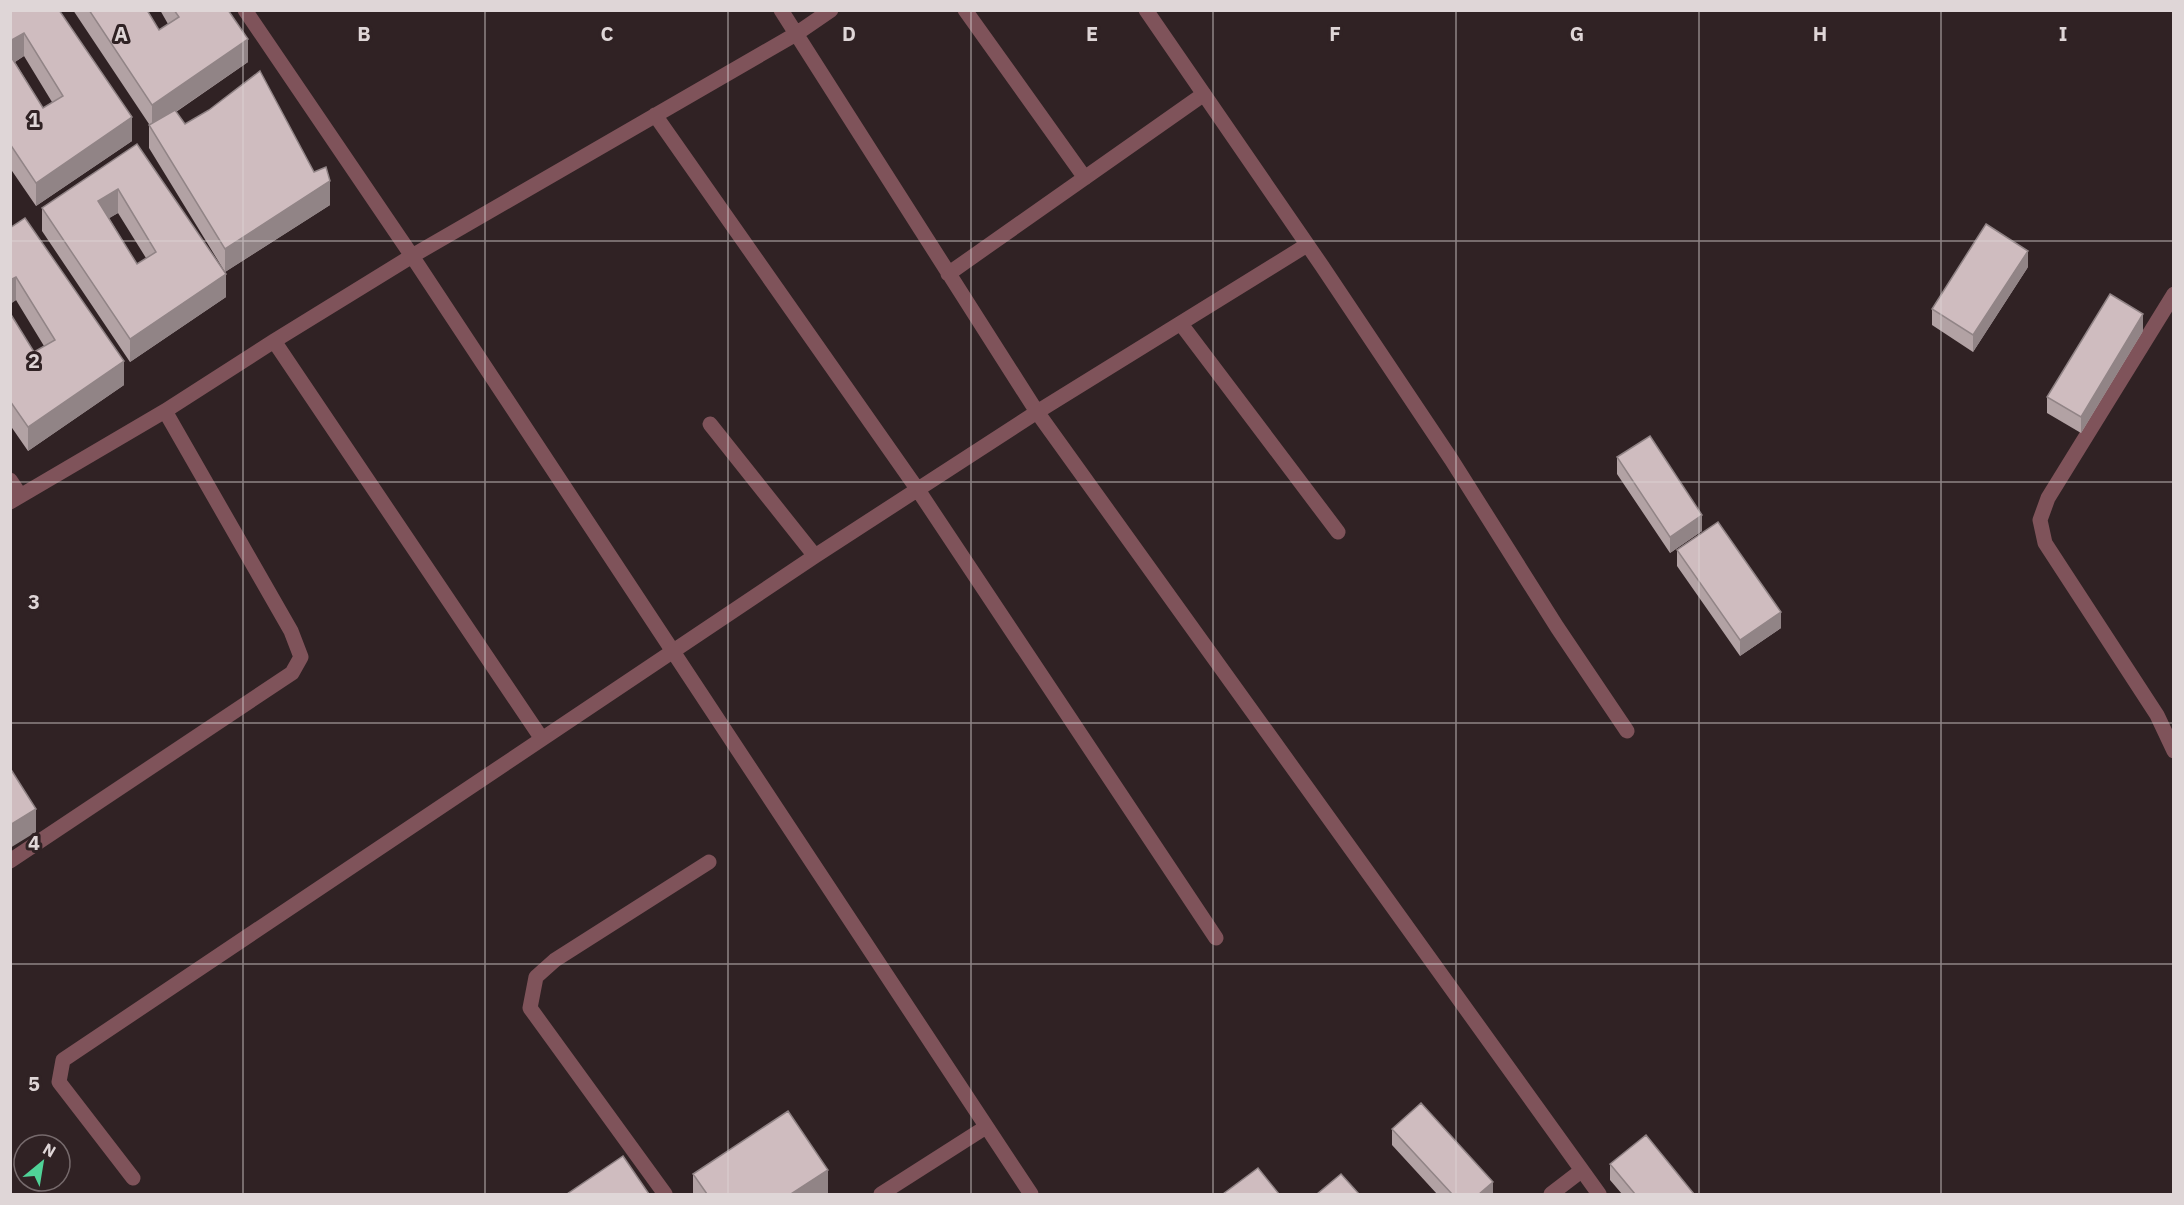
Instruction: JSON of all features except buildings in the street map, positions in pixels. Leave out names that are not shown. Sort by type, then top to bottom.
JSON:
[{"type":"street","points":[[245,10],[412,256],[1031,1194]]},
{"type":"street","points":[[781,10],[1037,412],[1599,1194]]},
{"type":"street","points":[[10,480],[15,499],[165,411],[412,256],[796,34],[831,10]]},
{"type":"street","points":[[965,10],[1085,178]]},
{"type":"street","points":[[1146,10],[1451,459],[1557,627],[1627,731]]},
{"type":"street","points":[[948,274],[1204,94]]},
{"type":"street","points":[[655,115],[918,490],[1216,938]]},
{"type":"street","points":[[133,1178],[59,1082],[63,1060],[815,556],[1037,412],[1307,245]]},
{"type":"street","points":[[2174,294],[2048,498],[2040,520],[2045,543],[2157,715],[2174,751]]},
{"type":"street","points":[[1181,324],[1338,532]]},
{"type":"street","points":[[274,341],[542,739]]},
{"type":"street","points":[[10,861],[292,674],[300,657],[291,632],[165,411]]},
{"type":"street","points":[[710,424],[815,556]]},
{"type":"street","points":[[665,1194],[530,1008],[536,977],[555,960],[709,862]]},
{"type":"street","points":[[881,1194],[986,1127]]},
{"type":"street","points":[[1551,1194],[1581,1171]]}]
